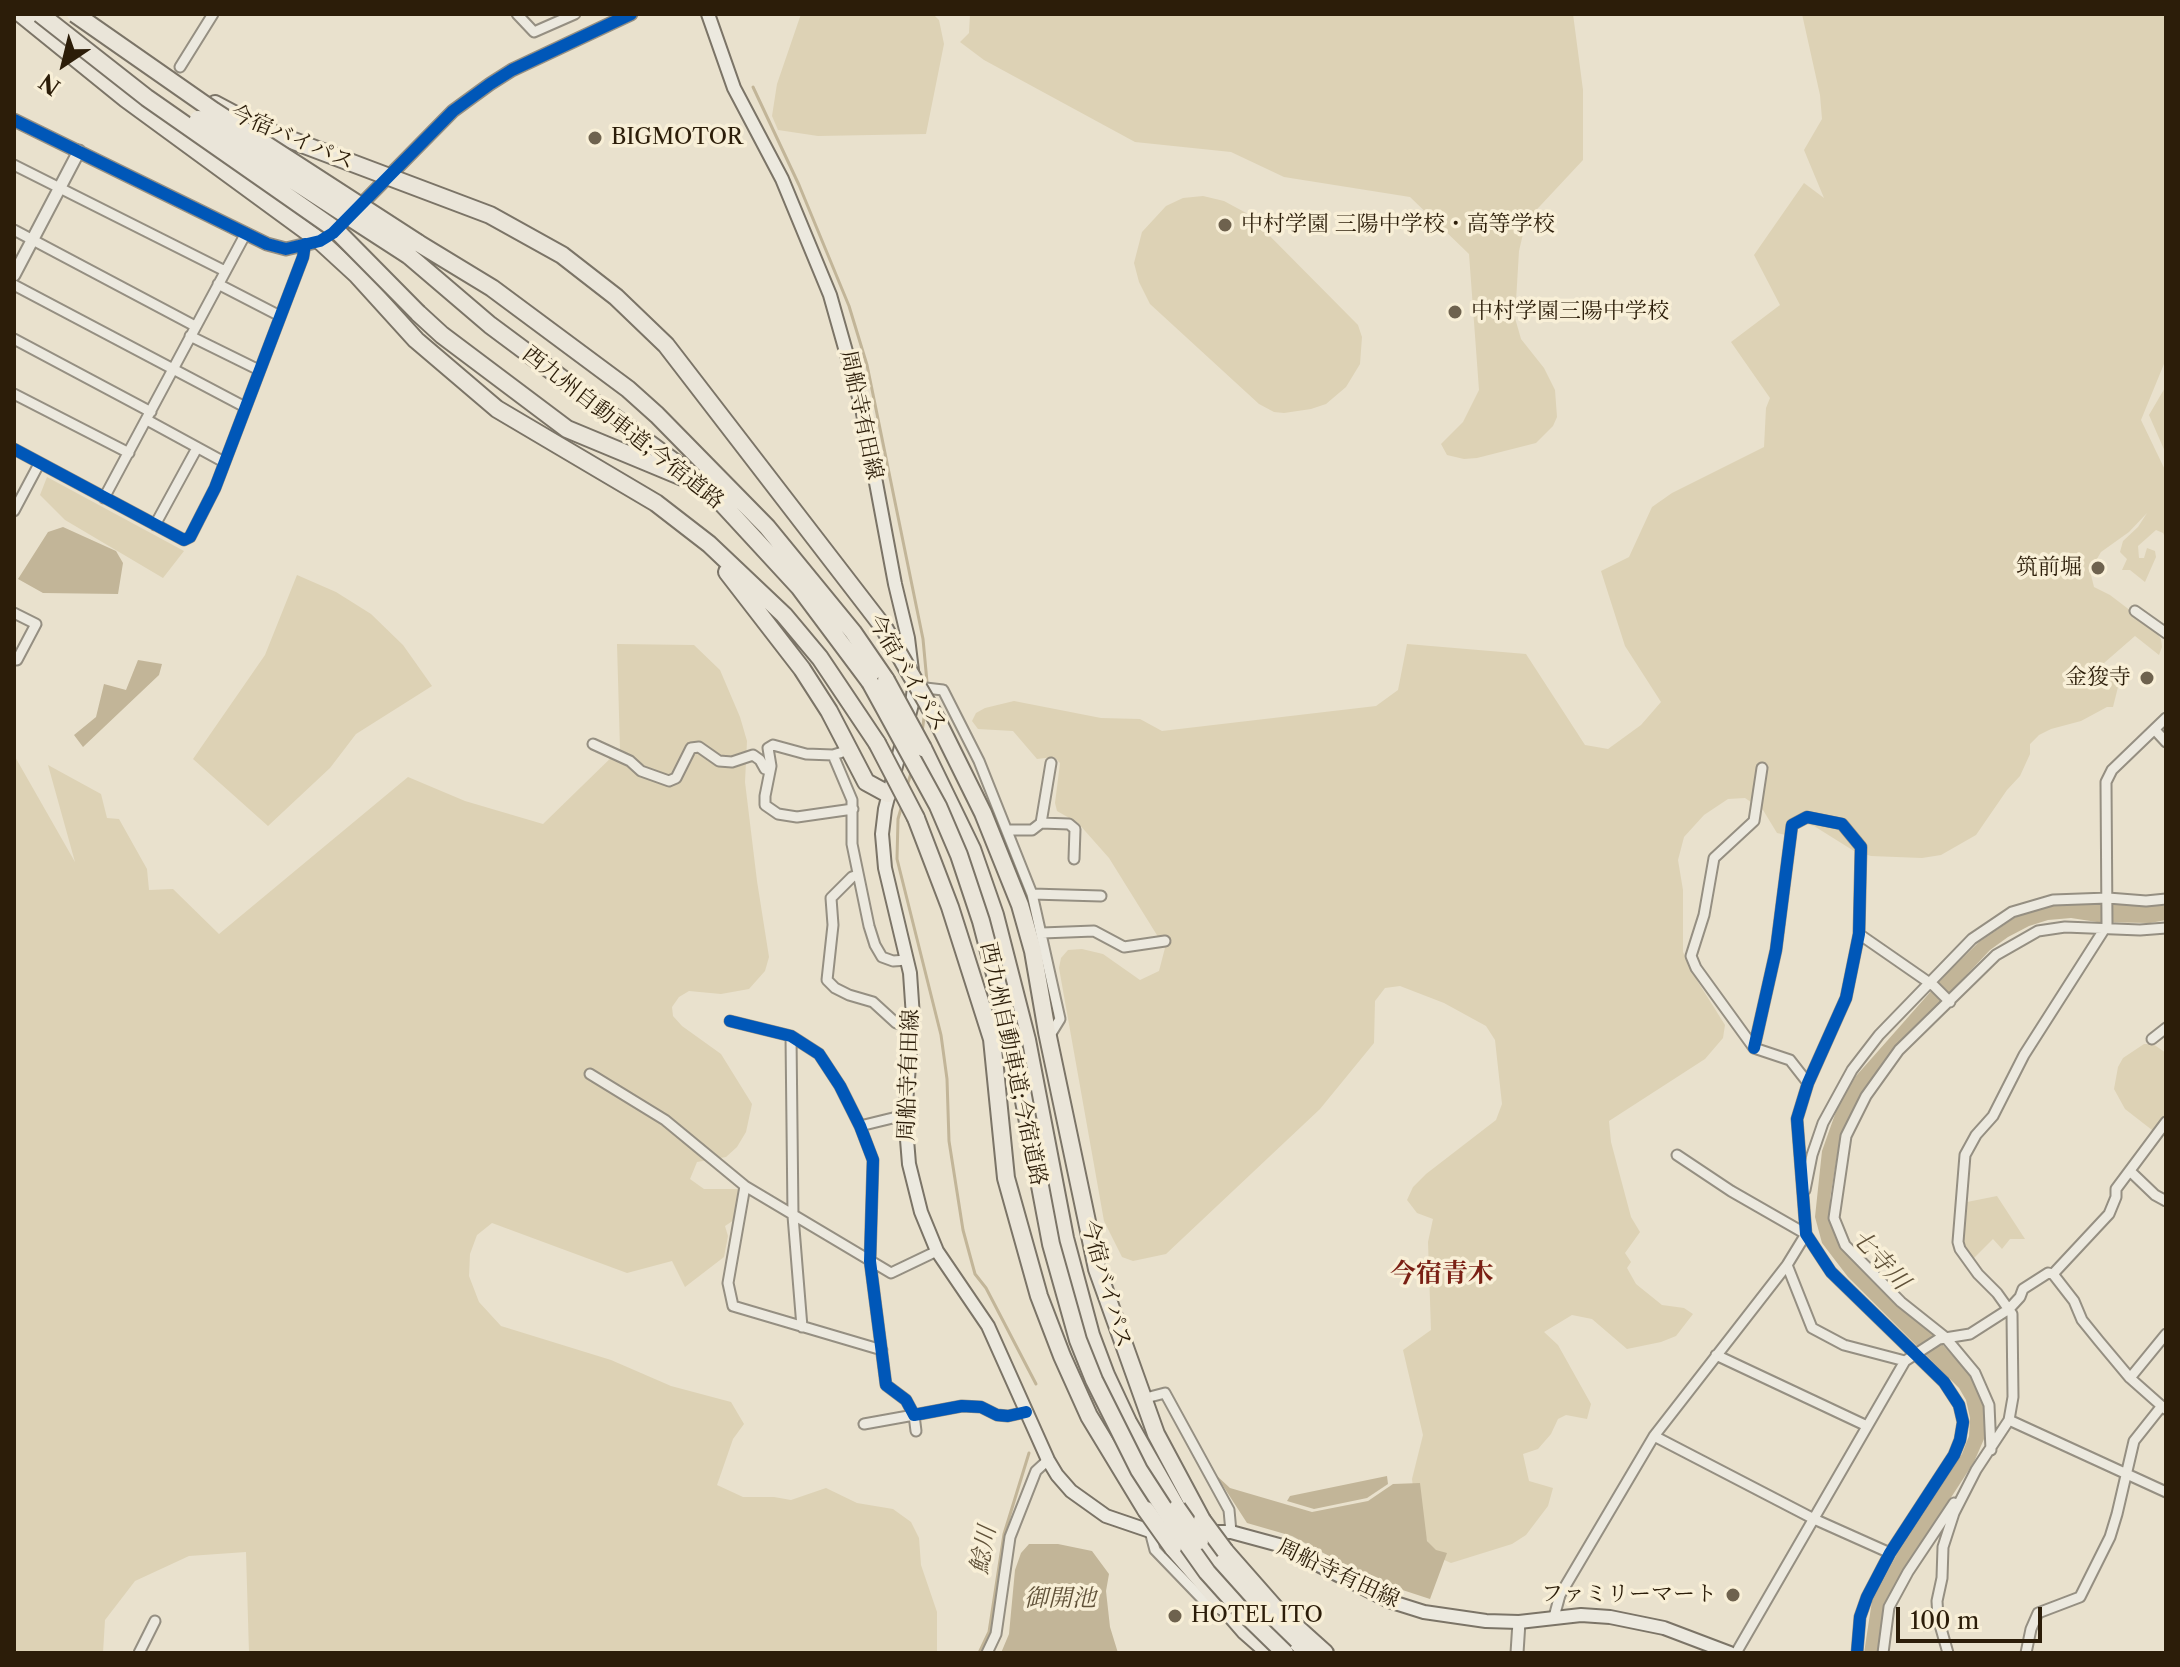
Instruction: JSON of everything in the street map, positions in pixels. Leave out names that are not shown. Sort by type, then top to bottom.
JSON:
[{"type":"highway","points":[[21,14],[126,99],[357,275],[439,362],[497,409],[677,527],[731,575],[802,669],[841,753],[866,782],[888,794]]},
{"type":"highway","points":[[40,14],[147,98],[336,230],[442,335],[567,429],[633,458],[677,473],[717,498]]},
{"type":"highway","name":"西九州自動車道;今宿道路","points":[[47,14],[203,123],[413,249],[492,288],[628,389],[767,527],[853,632],[886,680],[950,800],[990,902],[1013,980],[1068,1251],[1106,1375],[1150,1464],[1200,1541],[1242,1591],[1308,1653]]},
{"type":"highway","name":"西九州自動車道;今宿道路","points":[[75,14],[413,249],[490,325],[689,473],[779,564],[840,641],[870,682],[919,767],[959,855],[999,984],[1051,1244],[1078,1340],[1094,1380],[1139,1470],[1185,1541],[1207,1572],[1285,1653]]},
{"type":"highway","name":"今宿バイパス","points":[[82,14],[133,53],[262,129],[490,215],[562,255],[616,297],[666,345],[884,628],[937,720],[983,813],[1020,905],[1033,951],[1097,1269],[1156,1434],[1202,1520],[1225,1551],[1276,1609],[1325,1653]]},
{"type":"highway","points":[[542,437],[656,503],[740,571],[784,615],[820,658],[877,743],[916,818],[950,907],[992,1039],[1006,1178],[1039,1296],[1089,1416],[1173,1548],[1229,1613],[1270,1653]]},
{"type":"highway","points":[[633,458],[658,475]]},
{"type":"highway","points":[[773,575],[840,641]]},
{"type":"main road","name":"周船寺有田線","points":[[708,14],[734,88],[782,179],[830,295],[862,408],[908,638],[914,687],[912,704],[888,794],[882,834],[885,868],[907,960],[912,1025],[905,1115],[914,1189],[937,1251],[988,1326],[1048,1460],[1071,1491],[1106,1516],[1150,1531],[1231,1532],[1279,1545],[1389,1601],[1424,1612],[1463,1619],[1519,1622],[1581,1615],[1634,1621],[1693,1637],[1733,1653]]},
{"type":"street","points":[[180,67],[213,14]]},
{"type":"street","points":[[517,14],[534,32],[575,14]]},
{"type":"street","points":[[14,120],[267,244],[286,249],[312,243],[333,233],[453,111],[501,77],[631,14]]},
{"type":"street","points":[[14,275],[79,151]]},
{"type":"street","points":[[14,165],[225,271]]},
{"type":"street","points":[[14,230],[259,370]]},
{"type":"street","points":[[104,498],[246,233]]},
{"type":"street","points":[[14,449],[184,540],[190,537],[215,488],[303,257],[312,243]]},
{"type":"street","points":[[218,284],[280,316]]},
{"type":"street","points":[[14,285],[245,407]]},
{"type":"street","points":[[14,339],[224,462]]},
{"type":"street","points":[[14,394],[129,453]]},
{"type":"street","points":[[155,525],[197,448]]},
{"type":"street","points":[[14,509],[39,464]]},
{"type":"street","points":[[2135,611],[2166,633]]},
{"type":"street","points":[[14,613],[36,624],[17,660],[14,660]]},
{"type":"street","points":[[914,687],[943,690],[979,761],[1032,894],[1060,1019],[1052,1032],[1047,1032]]},
{"type":"street","points":[[1883,1653],[1889,1607],[1908,1572],[2009,1420],[2013,1397],[2012,1314],[1960,1249],[1958,1242],[1965,1155],[2005,1097],[2024,1055],[2105,927],[2108,900],[2106,782],[2112,770],[2166,718]]},
{"type":"street","points":[[2155,730],[2166,742]]},
{"type":"street","points":[[593,744],[630,761],[641,771],[669,781],[676,778],[691,748],[699,747],[719,761],[732,762],[753,755],[765,769],[770,770]]},
{"type":"street","points":[[853,809],[797,817],[778,814],[765,805],[770,770],[768,748],[773,745],[806,754],[841,753],[852,800],[853,809],[852,844],[875,945],[882,957],[893,961],[907,960]]},
{"type":"street","points":[[1041,823],[1051,763]]},
{"type":"street","points":[[1762,768],[1754,821],[1714,858],[1704,915],[1691,956],[1696,968],[1754,1048],[1790,1060],[1808,1083]]},
{"type":"street","points":[[1754,1048],[1776,950],[1792,825],[1807,817],[1842,824],[1861,847],[1859,934],[1846,998],[1808,1083],[1797,1119],[1806,1234],[1831,1272],[1911,1356],[1944,1382],[1959,1405],[1963,1422],[1954,1455],[1890,1553],[1867,1597],[1860,1617],[1857,1653]]},
{"type":"street","points":[[1007,830],[1032,830],[1041,823],[1069,824],[1075,829],[1074,859]]},
{"type":"street","points":[[858,875],[831,898],[833,925],[827,980],[835,988],[873,1002],[896,1023],[912,1025]]},
{"type":"street","points":[[1032,894],[1101,896]]},
{"type":"street","points":[[1802,1201],[1823,1123],[1852,1070],[1879,1035],[1972,939],[2012,912],[2053,900],[2166,899]]},
{"type":"street","points":[[1991,1450],[1989,1405],[1975,1373],[1845,1245],[1834,1218],[1846,1136],[1866,1096],[1899,1050],[1996,955],[2038,931],[2065,927],[2166,928]]},
{"type":"street","points":[[1042,933],[1094,931],[1124,947],[1165,941]]},
{"type":"street","points":[[1859,934],[1931,984],[1949,1001]]},
{"type":"street","points":[[730,1021],[791,1036],[819,1054],[840,1086],[860,1126],[873,1160],[870,1261],[883,1375],[886,1385],[906,1400],[914,1415],[916,1431]]},
{"type":"street","points":[[2152,1039],[2166,1028]]},
{"type":"street","points":[[791,1036],[793,1216],[802,1327]]},
{"type":"street","points":[[590,1074],[665,1120],[745,1186],[891,1273],[937,1251]]},
{"type":"street","points":[[860,1126],[905,1115]]},
{"type":"street","points":[[2053,1274],[2109,1214],[2116,1189],[2162,1134],[2166,1122]]},
{"type":"street","points":[[1677,1155],[1731,1191],[1806,1234]]},
{"type":"street","points":[[2131,1172],[2166,1201]]},
{"type":"street","points":[[745,1186],[728,1283],[733,1306],[882,1350]]},
{"type":"street","points":[[1554,1617],[1560,1595],[1654,1436],[1787,1265],[1806,1234]]},
{"type":"street","points":[[1787,1265],[1812,1328],[1844,1345],[1911,1356]]},
{"type":"street","points":[[1733,1653],[1911,1356],[1942,1338],[1970,1334],[2009,1309],[2023,1289],[2048,1273],[2053,1274],[2074,1301],[2082,1320],[2130,1378],[2164,1408],[2134,1441],[2110,1537],[2080,1597],[2038,1613],[2026,1653]]},
{"type":"street","points":[[2130,1378],[2166,1334]]},
{"type":"street","points":[[1716,1355],[1867,1426]]},
{"type":"street","points":[[1142,1399],[1165,1393],[1229,1510],[1231,1532]]},
{"type":"street","points":[[864,1424],[962,1406],[981,1407],[997,1415],[1026,1412]]},
{"type":"street","points":[[2009,1420],[2166,1492]]},
{"type":"street","points":[[1654,1436],[1814,1519],[1890,1553]]},
{"type":"street","points":[[987,1653],[996,1634],[1010,1537],[1036,1471],[1048,1460]]},
{"type":"street","points":[[1948,1653],[1937,1610],[1943,1547],[1954,1513],[1976,1470]]},
{"type":"street","points":[[1150,1531],[1155,1550],[1207,1604],[1229,1613]]},
{"type":"street","points":[[139,1653],[155,1621]]},
{"type":"street","points":[[1517,1653],[1519,1622]]},
{"type":"shaded area","points":[[801,14],[933,14],[939,20],[944,44],[926,134],[818,136],[778,130],[772,116],[777,84]]},
{"type":"shaded area","points":[[970,14],[1573,14],[1583,90],[1583,160],[1526,221],[1519,251],[1515,318],[1521,339],[1544,368],[1555,390],[1557,417],[1553,426],[1536,443],[1477,458],[1447,455],[1441,444],[1463,422],[1479,390],[1469,254],[1410,197],[1284,177],[1231,152],[1135,142],[984,60],[960,42],[969,33]]},
{"type":"shaded area","points":[[1802,14],[2166,14],[2166,359],[2141,420],[2166,472],[2166,540],[2163,533],[2156,530],[2138,546],[2139,558],[2144,558],[2147,548],[2155,551],[2156,557],[2145,582],[2130,570],[2122,570],[2127,559],[2120,552],[2123,541],[2147,513],[2129,532],[2101,552],[2090,571],[2094,587],[2110,595],[2152,627],[2161,639],[2162,647],[2159,655],[2135,636],[2104,663],[2119,683],[2113,707],[2039,735],[2030,744],[2030,754],[2020,776],[1976,835],[1941,855],[1922,858],[1871,856],[1854,851],[1814,826],[1805,824],[1795,827],[1786,835],[1777,833],[1763,810],[1745,798],[1728,799],[1704,815],[1684,837],[1678,860],[1683,890],[1683,952],[1725,1025],[1723,1038],[1705,1059],[1609,1121],[1611,1142],[1631,1217],[1640,1232],[1625,1253],[1631,1262],[1627,1268],[1636,1284],[1662,1305],[1684,1308],[1693,1314],[1676,1336],[1627,1349],[1592,1319],[1572,1315],[1544,1332],[1558,1345],[1591,1404],[1587,1419],[1566,1415],[1558,1419],[1551,1434],[1538,1449],[1523,1454],[1529,1481],[1553,1488],[1548,1506],[1526,1535],[1512,1544],[1451,1563],[1433,1555],[1416,1513],[1412,1479],[1423,1435],[1403,1350],[1431,1330],[1428,1242],[1433,1219],[1417,1213],[1407,1200],[1413,1187],[1426,1174],[1496,1120],[1502,1104],[1495,1040],[1486,1026],[1444,1003],[1400,986],[1385,988],[1375,1001],[1374,1043],[1320,1109],[1166,1254],[1133,1261],[1122,1257],[1104,1221],[1059,968],[1061,958],[1068,950],[1082,949],[1103,954],[1140,980],[1159,971],[1165,948],[1109,858],[1078,823],[1057,811],[1055,803],[1060,763],[1054,757],[1037,759],[1013,731],[978,729],[972,721],[976,713],[985,708],[1014,701],[1101,718],[1140,719],[1162,731],[1376,706],[1398,690],[1407,644],[1526,654],[1585,745],[1608,749],[1641,725],[1661,702],[1625,646],[1601,571],[1629,557],[1652,507],[1672,493],[1764,447],[1766,408],[1770,398],[1731,342],[1780,305],[1754,255],[1804,183],[1824,198],[1804,150],[1822,119],[1820,95]]},
{"type":"shaded area","points":[[1203,196],[1224,201],[1248,214],[1358,325],[1362,337],[1360,364],[1346,387],[1326,404],[1284,413],[1274,412],[1259,404],[1150,304],[1134,263],[1142,232],[1166,206],[1183,198]]},
{"type":"shaded area","points":[[2166,386],[2166,454],[2149,415]]},
{"type":"shaded area","points":[[47,477],[184,551],[163,578],[65,520],[40,495]]},
{"type":"shaded area","points":[[297,575],[336,592],[371,614],[403,645],[432,686],[356,734],[330,768],[268,826],[193,759],[265,655]]},
{"type":"shaded area","points":[[617,644],[694,645],[720,670],[747,741],[745,782],[769,957],[765,971],[749,989],[721,994],[689,991],[679,997],[672,1007],[673,1016],[682,1026],[721,1054],[752,1104],[746,1132],[737,1147],[726,1157],[697,1162],[690,1179],[704,1189],[738,1189],[734,1220],[725,1226],[728,1236],[724,1257],[685,1287],[672,1261],[627,1273],[492,1223],[477,1235],[470,1254],[469,1276],[479,1302],[501,1326],[611,1360],[671,1386],[731,1402],[744,1424],[733,1439],[717,1485],[743,1497],[791,1500],[826,1488],[857,1503],[893,1509],[911,1522],[919,1538],[921,1565],[937,1612],[937,1653],[249,1653],[246,1552],[189,1556],[135,1581],[105,1620],[103,1653],[14,1653],[14,755],[75,862],[48,765],[101,794],[107,818],[119,819],[147,869],[149,890],[173,889],[219,934],[408,777],[465,801],[543,824],[620,749]]},
{"type":"shaded area","points":[[2144,1044],[2153,1044],[2166,1053],[2166,1132],[2152,1130],[2125,1109],[2114,1089],[2123,1058]]},
{"type":"shaded area","points":[[1997,1196],[2025,1239],[2010,1239],[2002,1249],[1993,1239],[1973,1259],[1963,1250],[1961,1241],[1967,1202]]},
{"type":"water","points":[[63,527],[116,551],[123,563],[118,594],[43,593],[18,579],[48,532]]},
{"type":"water","points":[[138,660],[162,664],[159,675],[83,747],[74,735],[96,717],[104,684],[126,690]]},
{"type":"water","points":[[2052,904],[2166,906],[2166,920],[2150,923],[2071,918],[2048,920],[2008,937],[1990,950],[1885,1062],[1864,1090],[1839,1144],[1830,1199],[1835,1232],[1848,1252],[1901,1307],[1931,1332],[1971,1376],[1984,1405],[1985,1420],[1984,1439],[1974,1462],[1885,1605],[1878,1653],[1864,1653],[1872,1601],[1897,1554],[1962,1454],[1969,1436],[1970,1418],[1966,1400],[1959,1388],[1848,1277],[1822,1243],[1815,1217],[1822,1151],[1839,1103],[1856,1076],[1948,972],[1979,942],[2020,914]]},
{"type":"water","points":[[1216,1475],[1230,1488],[1312,1512],[1368,1501],[1393,1484],[1420,1483],[1427,1541],[1436,1550],[1447,1553],[1430,1599],[1375,1581],[1292,1536],[1247,1523]]},
{"type":"water","points":[[1387,1476],[1388,1484],[1367,1498],[1314,1509],[1287,1501],[1290,1496]]},
{"type":"water","name":"御開池","points":[[1029,1544],[1058,1544],[1092,1551],[1109,1574],[1106,1591],[1110,1627],[1118,1653],[1001,1653],[1009,1634],[1015,1570],[1021,1553]]},
{"type":"waterway","points":[[753,87],[799,185],[849,306],[867,365],[923,639],[927,682]]},
{"type":"waterway","points":[[922,732],[925,711]]},
{"type":"waterway","points":[[907,786],[912,770]]},
{"type":"waterway","points":[[902,805],[898,819],[897,859],[941,1035],[947,1079],[949,1141],[963,1230],[975,1274],[986,1288],[1036,1384]]},
{"type":"waterway","name":"鯰川","points":[[979,1653],[989,1632],[1004,1534],[1029,1453]]},
{"type":"cycle path","points":[[14,120],[267,244],[286,249],[320,241],[333,233],[453,111],[490,84],[512,70],[631,14]]},
{"type":"cycle path","points":[[14,449],[184,540],[190,537],[215,488],[303,257],[305,244]]},
{"type":"cycle path","points":[[1754,1048],[1776,950],[1792,825],[1807,817],[1842,824],[1861,847],[1859,934],[1846,998],[1808,1083],[1797,1119],[1806,1234],[1831,1272],[1944,1382],[1959,1405],[1963,1422],[1954,1455],[1890,1553],[1867,1597],[1860,1617],[1857,1653]]},
{"type":"cycle path","points":[[730,1021],[791,1036],[819,1054],[840,1086],[860,1126],[873,1160],[870,1261],[886,1385],[906,1400],[914,1415],[962,1406],[981,1407],[997,1415],[1026,1412]]},
{"type":"place","name":"BIGMOTOR","points":[[595,138]]},
{"type":"place","name":"中村学園 三陽中学校・高等学校","points":[[1225,225]]},
{"type":"place","name":"中村学園三陽中学校","points":[[1455,312]]},
{"type":"place","name":"筑前堀","points":[[2098,568]]},
{"type":"place","name":"金狻寺","points":[[2147,678]]},
{"type":"place","name":"ファミリーマート","points":[[1733,1595]]},
{"type":"place","name":"HOTEL ITO","points":[[1175,1616]]},
{"type":"district","name":"今宿青木","points":[[1442,1274]]},
{"type":"water label","name":"七寺川","points":[[1880,1260]]}]
